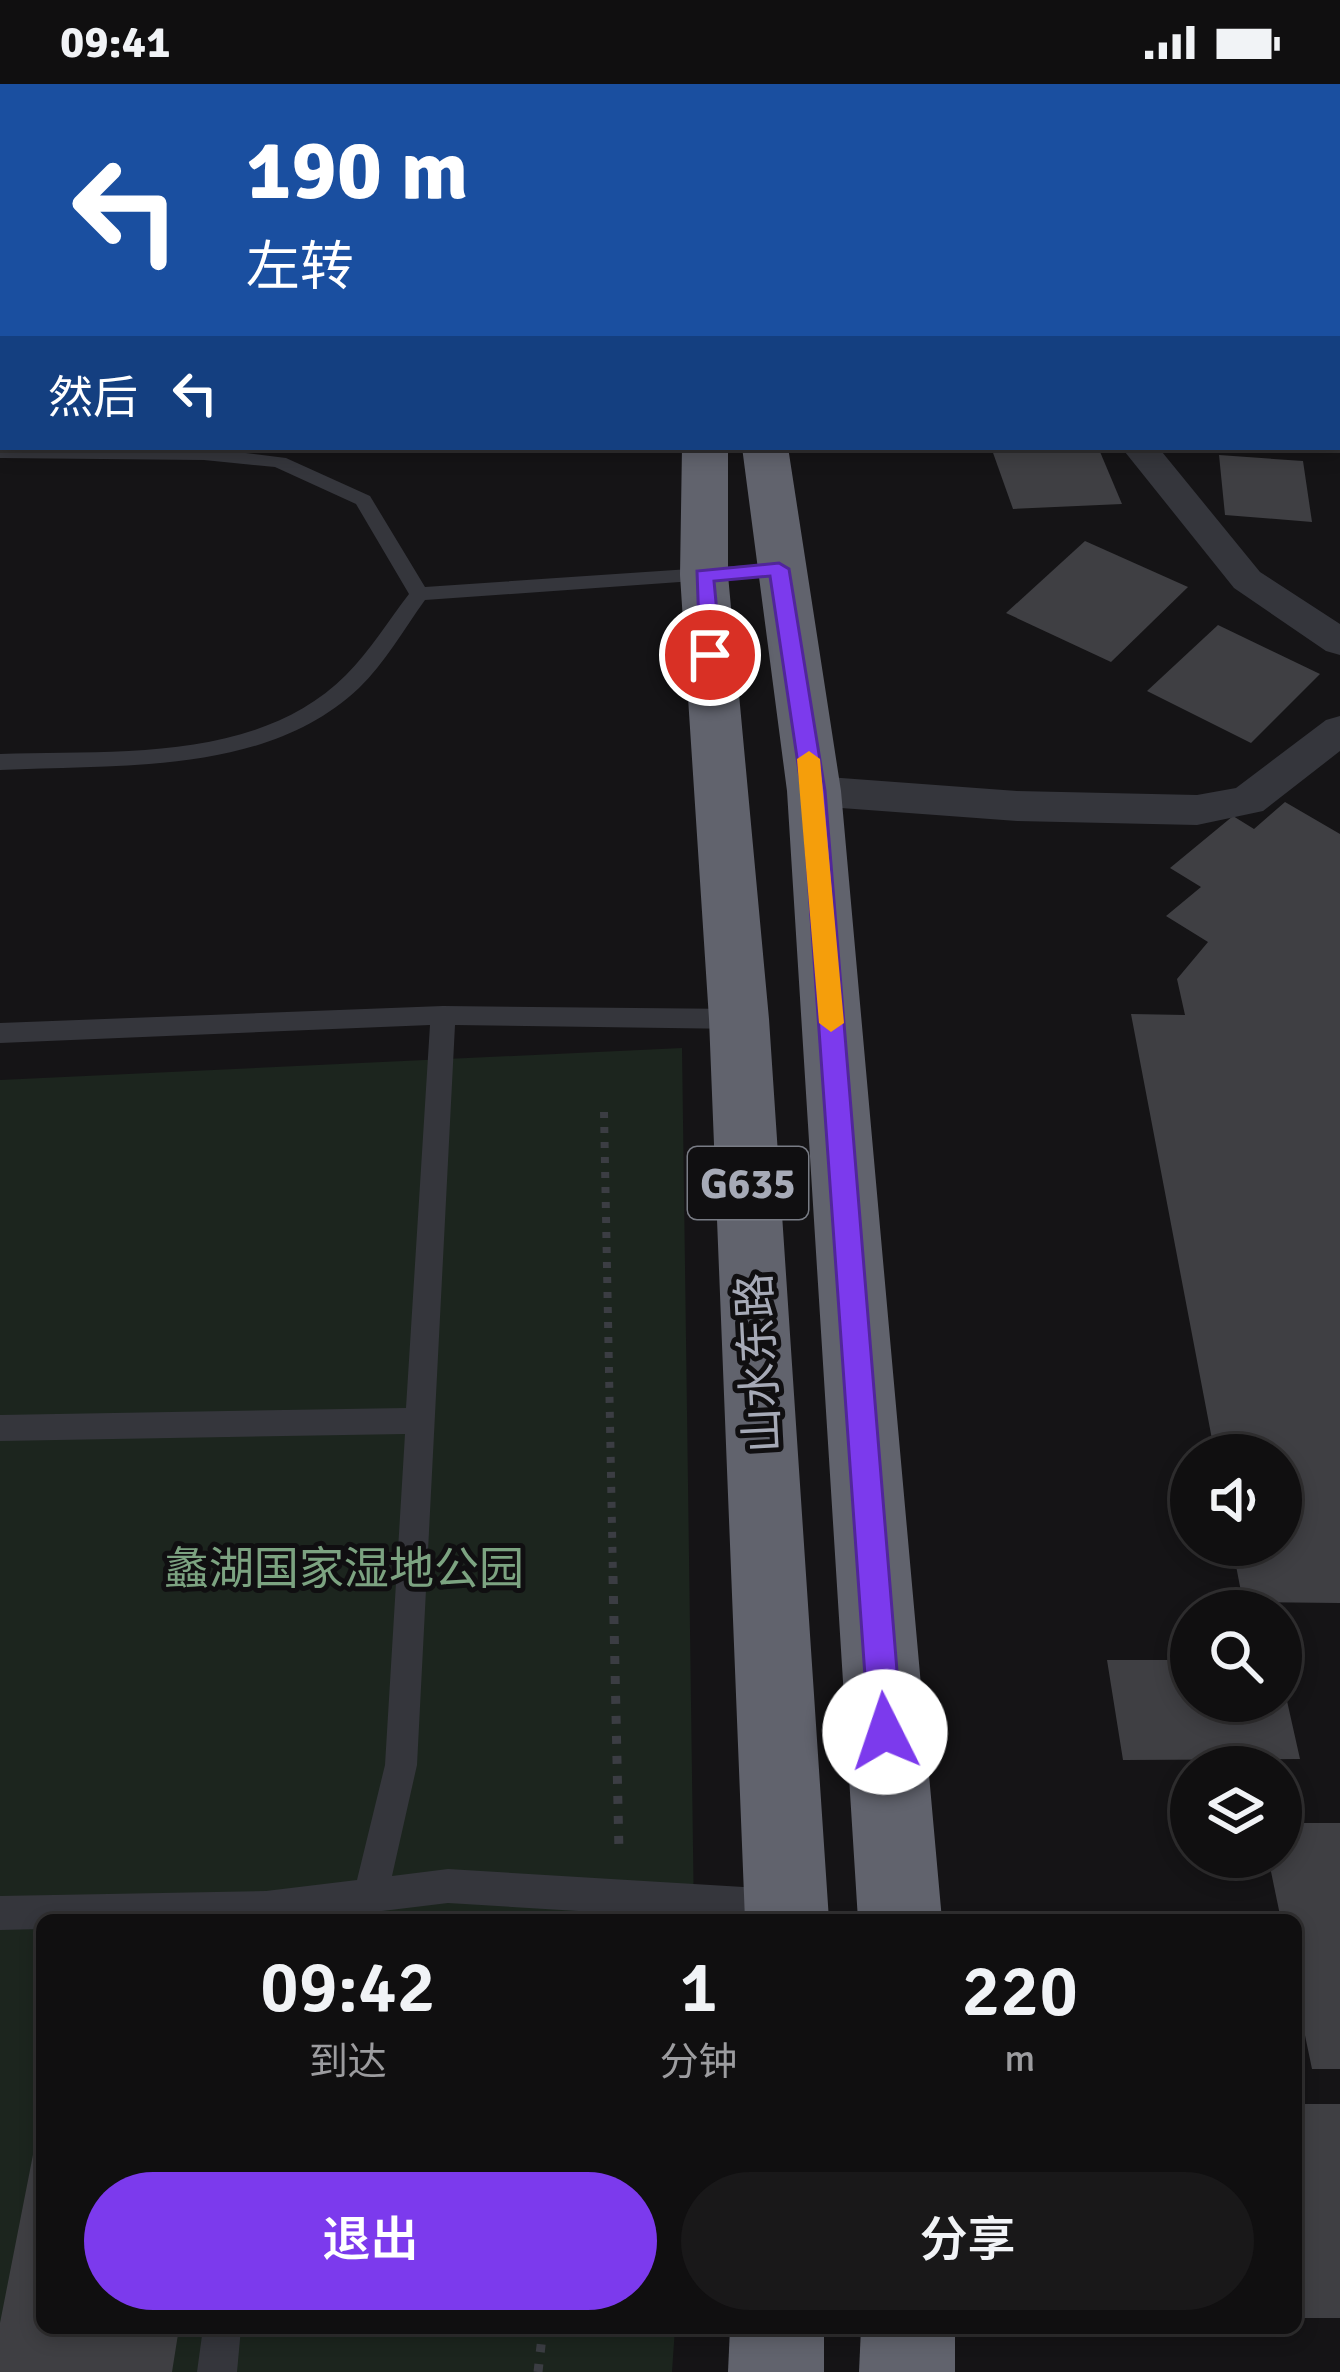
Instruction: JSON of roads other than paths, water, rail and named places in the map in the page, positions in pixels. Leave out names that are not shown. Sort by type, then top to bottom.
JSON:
[{"type":"highway","name":"山水东路","points":[[706,450],[704,575],[739,1019],[787,1913]]},
{"type":"highway","name":"G635","points":[[765,450],[814,791],[900,1914]]},
{"type":"highway","points":[[776,2372],[777,2334]]},
{"type":"highway","points":[[907,2372],[908,2334]]},
{"type":"street","points":[[1141,450],[1247,580],[1340,642]]},
{"type":"street","points":[[814,791],[1017,806],[1197,810],[1248,801],[1340,730]]},
{"type":"lane","points":[[0,452],[204,454],[279,462],[363,500],[418,594]]},
{"type":"lane","points":[[0,762],[230,748],[291,724],[350,685],[418,594],[779,569]]},
{"type":"lane","points":[[0,1033],[443,1015],[739,1019]]},
{"type":"lane","points":[[371,1894],[401,1765],[443,1015]]},
{"type":"lane","points":[[0,1428],[420,1421]]},
{"type":"lane","points":[[0,1913],[266,1914],[371,1894],[448,1886],[787,1913]]},
{"type":"lane","points":[[217,2372],[221,2334]]},
{"type":"park label","name":"蠡湖国家湿地公园","points":[[344,1568]]}]
